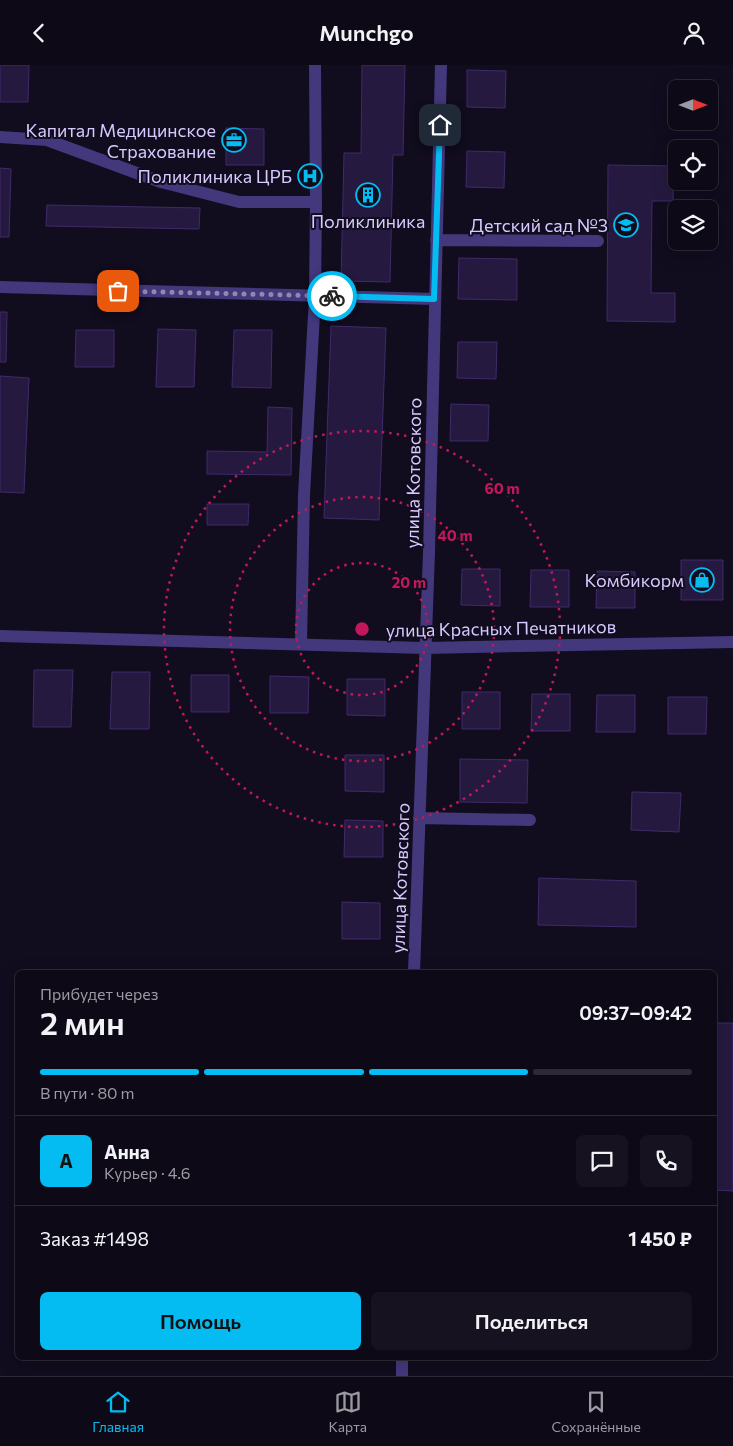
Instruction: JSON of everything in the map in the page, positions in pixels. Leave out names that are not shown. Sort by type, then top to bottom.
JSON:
[{"type":"street","points":[[301,644],[304,495],[315,296],[315,65]]},
{"type":"street","name":"улица Котовского","points":[[414,970],[424,648],[429,552],[441,65]]},
{"type":"street","points":[[0,137],[48,140],[161,182],[239,202],[316,202]]},
{"type":"street","points":[[436,240],[598,241]]},
{"type":"street","points":[[0,287],[434,299]]},
{"type":"street","name":"улица Красных Печатников","points":[[0,636],[424,648],[733,642]]},
{"type":"street","points":[[419,818],[530,820]]},
{"type":"street","points":[[402,1360],[402,1376]]},
{"type":"building","points":[[0,65],[29,65],[28,102],[0,102]]},
{"type":"building","name":"Поликлиника","points":[[362,65],[405,65],[403,155],[393,155],[390,282],[341,281],[344,153],[361,153]]},
{"type":"building","points":[[467,70],[506,71],[505,108],[467,107]]},
{"type":"building","points":[[226,128],[264,129],[264,165],[226,165]]},
{"type":"building","points":[[467,151],[505,152],[504,188],[466,187]]},
{"type":"building","points":[[608,165],[668,166],[668,190],[673,190],[673,200],[652,201],[651,293],[675,293],[675,322],[607,321]]},
{"type":"building","points":[[0,168],[11,169],[9,237],[0,237]]},
{"type":"building","points":[[47,205],[200,208],[199,229],[46,226]]},
{"type":"building","points":[[459,258],[517,259],[517,300],[458,299]]},
{"type":"building","points":[[0,312],[7,312],[6,362],[0,362]]},
{"type":"building","points":[[331,326],[386,328],[379,520],[324,518]]},
{"type":"building","points":[[158,329],[196,330],[194,387],[156,387]]},
{"type":"building","points":[[76,330],[114,330],[114,367],[75,367]]},
{"type":"building","points":[[234,330],[272,330],[271,388],[232,387]]},
{"type":"building","points":[[458,342],[497,342],[496,379],[457,378]]},
{"type":"building","points":[[0,376],[29,378],[24,493],[0,492]]},
{"type":"building","points":[[451,404],[489,405],[488,441],[450,441]]},
{"type":"building","points":[[268,407],[292,408],[291,475],[207,474],[207,451],[267,452]]},
{"type":"building","points":[[207,504],[249,504],[248,525],[207,525]]},
{"type":"building","name":"Комбикорм","points":[[681,560],[723,560],[723,600],[681,600]]},
{"type":"building","points":[[462,569],[500,569],[500,606],[461,605]]},
{"type":"building","points":[[531,570],[569,570],[569,607],[530,607]]},
{"type":"building","points":[[597,571],[635,572],[635,608],[596,608]]},
{"type":"building","points":[[34,670],[73,670],[71,727],[33,727]]},
{"type":"building","points":[[112,672],[150,672],[149,729],[110,729]]},
{"type":"building","points":[[191,675],[229,675],[229,712],[191,712]]},
{"type":"building","points":[[270,676],[309,677],[308,713],[270,713]]},
{"type":"building","points":[[347,679],[385,679],[385,716],[347,715]]},
{"type":"building","points":[[462,692],[500,692],[500,729],[462,729]]},
{"type":"building","points":[[532,694],[570,694],[570,731],[531,731]]},
{"type":"building","points":[[597,695],[635,695],[635,732],[596,732]]},
{"type":"building","points":[[668,697],[707,697],[706,734],[668,734]]},
{"type":"building","points":[[345,755],[384,755],[384,792],[345,791]]},
{"type":"building","points":[[460,759],[528,760],[527,803],[460,802]]},
{"type":"building","points":[[632,792],[681,793],[679,832],[631,830]]},
{"type":"building","points":[[345,820],[383,821],[383,857],[344,857]]},
{"type":"building","points":[[539,878],[636,881],[636,927],[538,925]]},
{"type":"building","points":[[342,902],[380,903],[380,939],[342,939]]},
{"type":"building","points":[[717,1023],[733,1023],[733,1191],[717,1190]]},
{"type":"way so far","points":[[118,291],[332,296]]},
{"type":"place","name":"Капитал Медицинское Страхование","points":[[234,140]]},
{"type":"place","name":"Поликлиника ЦРБ","points":[[310,176]]},
{"type":"place","name":"Поликлиника","points":[[368,195]]},
{"type":"place","name":"Детский сад №3","points":[[626,225]]},
{"type":"place","name":"Комбикорм","points":[[702,580]]},
{"type":"route","points":[[332,296],[434,299],[440,125]]}]
